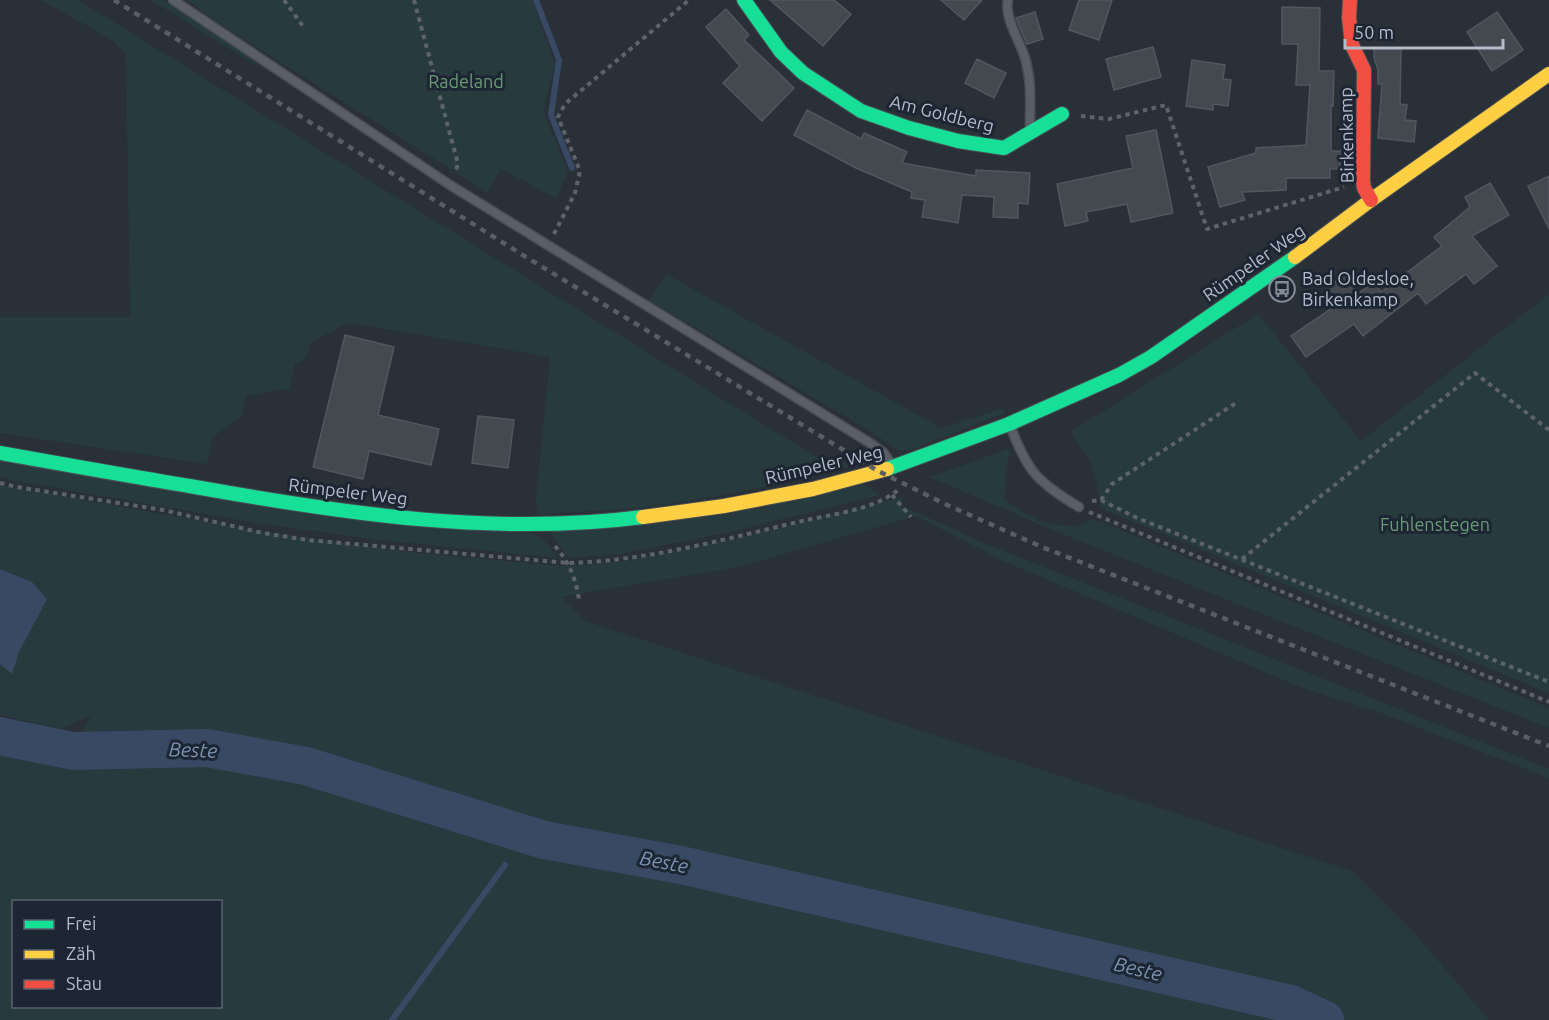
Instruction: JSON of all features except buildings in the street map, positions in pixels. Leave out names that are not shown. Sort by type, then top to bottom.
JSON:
[{"type":"street","name":"Am Goldberg","points":[[744,0],[781,52],[803,73],[861,111],[909,128],[958,141],[1004,148],[1062,114]]},
{"type":"street","name":"Birkenkamp","points":[[1350,0],[1348,18],[1352,45],[1364,70],[1363,181],[1371,200]]},
{"type":"street","name":"Rümpeler Weg","points":[[0,453],[284,503],[372,515],[451,522],[596,523],[724,506],[813,489],[894,467],[1010,424],[1119,375],[1151,357],[1260,283],[1371,200],[1549,74]]},
{"type":"lane","points":[[173,0],[450,185],[870,443],[884,453],[894,467]]},
{"type":"lane","points":[[1008,0],[1008,11],[1025,60],[1030,88],[1029,133]]},
{"type":"lane","points":[[1010,424],[1021,454],[1033,474],[1052,491],[1079,507]]},
{"type":"path","points":[[284,0],[306,29]]},
{"type":"path","points":[[414,0],[458,164],[450,185]]},
{"type":"path","points":[[548,246],[575,193],[579,171],[558,117],[565,104],[689,0]]},
{"type":"path","points":[[1062,114],[1109,119],[1167,105],[1207,229],[1363,181]]},
{"type":"path","points":[[1241,559],[1475,373],[1549,430]]},
{"type":"path","points":[[1239,401],[1112,484],[1101,500],[1137,518],[1549,682]]},
{"type":"path","points":[[871,472],[911,517]]},
{"type":"path","points":[[1096,516],[1549,702]]},
{"type":"path","points":[[533,524],[557,547],[568,563],[576,580],[579,600]]},
{"type":"green space","points":[[41,0],[78,0],[800,447],[832,466],[843,461],[849,467],[755,489],[685,502],[538,514],[536,498],[550,357],[348,323],[311,342],[305,359],[295,364],[289,389],[246,396],[241,416],[213,437],[207,464],[0,433],[0,317],[130,317],[126,54],[111,39]]},
{"type":"green space","points":[[151,0],[163,0],[249,55],[261,69]]},
{"type":"green space","name":"Radeland","points":[[187,0],[532,0],[555,64],[543,111],[568,172],[556,198],[501,169],[487,192],[216,22]]},
{"type":"green space","points":[[666,274],[941,428],[1003,408],[1005,413],[908,451],[898,450],[870,431],[650,301]]},
{"type":"green space","name":"Fuhlenstegen","points":[[1549,294],[1549,693],[1100,508],[1101,500],[1090,460],[1070,432],[1258,314],[1361,441]]},
{"type":"green space","points":[[1008,449],[1011,455],[1008,459],[1004,500],[1041,522],[1076,527],[1091,519],[1104,523],[1549,708],[1549,728],[1055,531],[930,477]]},
{"type":"green space","points":[[0,462],[533,533],[548,544],[559,558],[379,540],[256,523],[11,480],[0,477]]},
{"type":"green space","points":[[863,484],[880,495],[730,532],[621,554],[569,558],[549,532]]},
{"type":"green space","points":[[0,485],[259,531],[399,551],[563,566],[621,562],[743,537],[907,496],[898,504],[984,543],[1549,769],[1549,778],[1381,713],[1300,687],[1001,560],[916,516],[735,568],[561,597],[585,621],[1352,871],[1417,936],[1489,1020],[0,1020],[0,748],[62,765],[91,716],[60,729],[0,715]]},
{"type":"water","points":[[0,569],[32,582],[47,599],[19,652],[12,674],[0,664]]},
{"type":"waterway","points":[[536,0],[559,60],[551,115],[572,168]]},
{"type":"waterway","name":"Beste","points":[[0,736],[73,751],[207,748],[306,766],[544,840],[681,865],[1291,1004],[1325,1020]]},
{"type":"waterway","points":[[392,1020],[505,865]]},
{"type":"railway","points":[[114,0],[526,257],[878,471],[1042,547],[1549,746]]},
{"type":"traffic: fast","points":[[744,0],[781,52],[803,73],[861,111],[909,128],[958,141],[1004,148],[1062,114]]},
{"type":"traffic: fast","points":[[887,469],[1009,424],[1119,375],[1151,357],[1295,257]]},
{"type":"traffic: fast","points":[[0,453],[151,480],[366,514],[477,523],[532,524],[643,517]]},
{"type":"traffic: slow","points":[[1295,257],[1371,200],[1549,74]]},
{"type":"traffic: slow","points":[[643,517],[724,506],[813,489],[887,469]]},
{"type":"traffic: jam","points":[[1350,0],[1352,45],[1364,70],[1363,181],[1371,200]]},
{"type":"place","name":"Bad Oldesloe, Birkenkamp","points":[[1282,289]]}]
